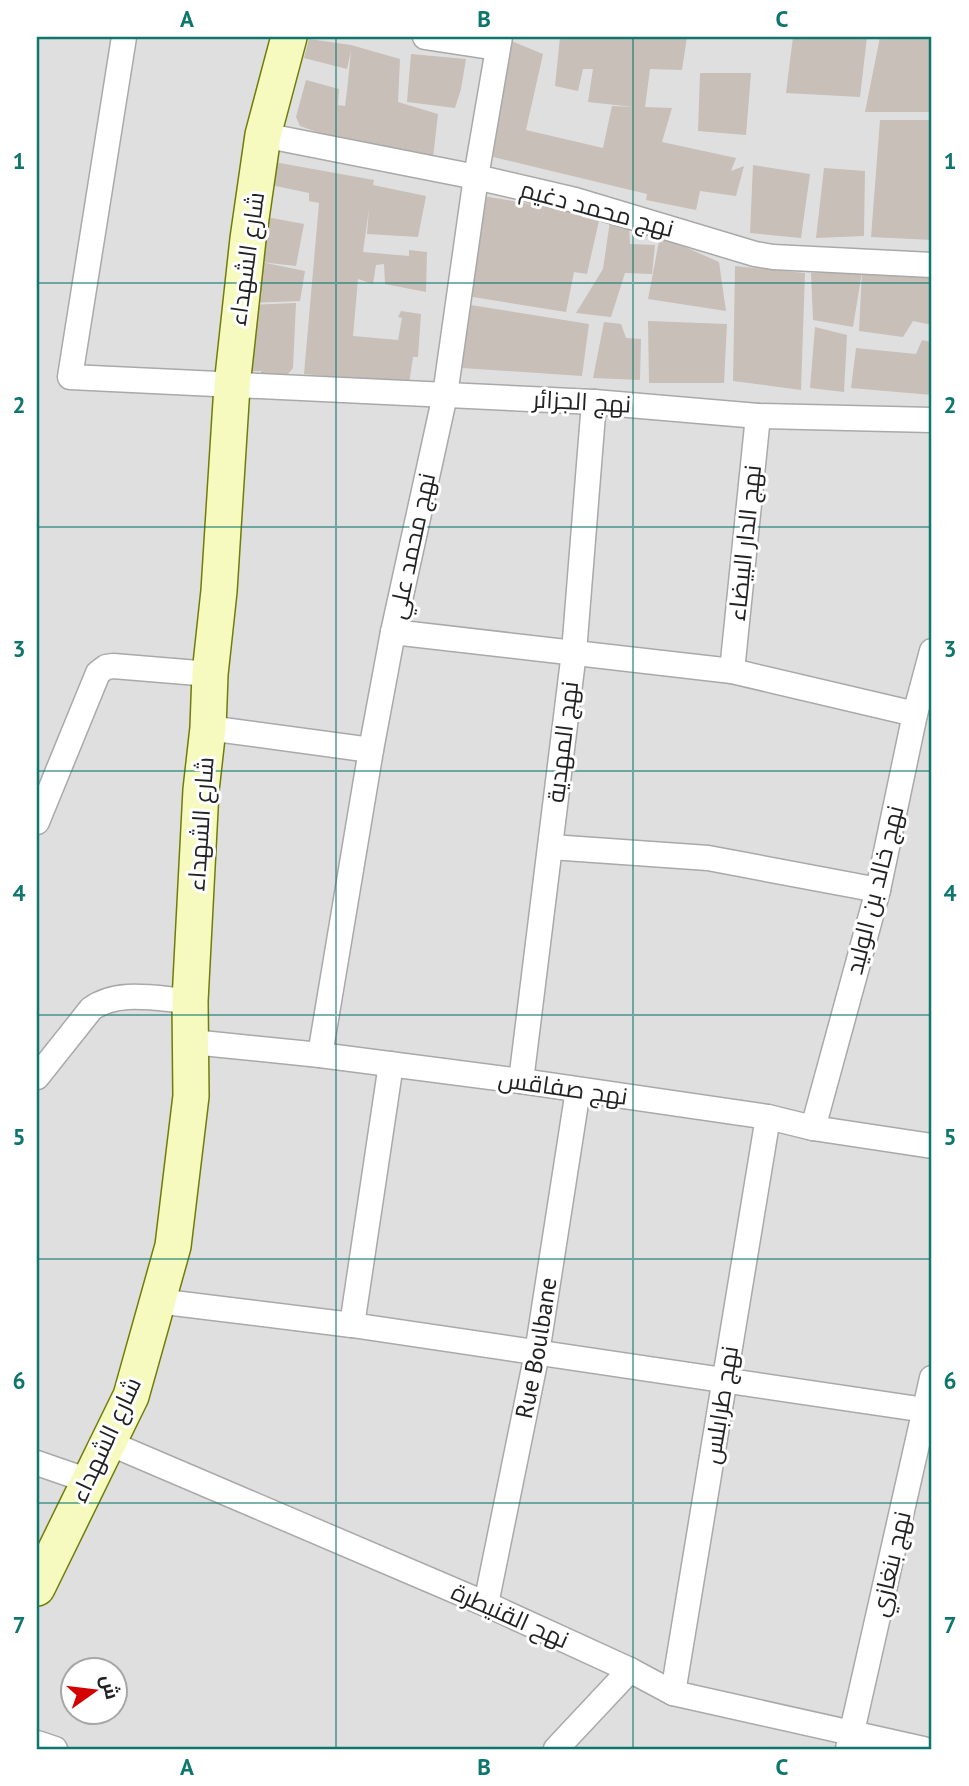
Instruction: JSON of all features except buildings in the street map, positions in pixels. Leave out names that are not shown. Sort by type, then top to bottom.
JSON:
[{"type":"main road","name":"شارع الشهداء","points":[[37,1588],[131,1396],[173,1246],[191,1096],[190,1001],[201,790],[219,591],[232,386],[263,135],[289,37]]},
{"type":"street","name":"نهج الجزائر","points":[[124,37],[70,377],[594,402],[758,416],[932,420]]},
{"type":"street","points":[[425,37],[498,43]]},
{"type":"street","name":"نهج محمد علي","points":[[320,1055],[370,750],[445,395],[498,43]]},
{"type":"street","name":"نهج محمد دغيم","points":[[263,135],[476,177],[575,200],[755,254],[932,265]]},
{"type":"street","name":"نهج المهدية","points":[[521,1081],[574,652],[594,402]]},
{"type":"street","name":"نهج الدار البيضاء","points":[[732,671],[758,416]]},
{"type":"street","points":[[393,632],[732,671],[915,714]]},
{"type":"street","name":"نهج خالد بن الوليد","points":[[813,1128],[878,890],[915,714],[932,651]]},
{"type":"street","points":[[37,822],[98,673],[113,666],[210,674]]},
{"type":"street","points":[[208,728],[370,750]]},
{"type":"street","points":[[551,847],[708,858],[878,890]]},
{"type":"street","points":[[37,1076],[91,1009],[101,1002],[123,997],[190,1001]]},
{"type":"street","name":"نهج صفاقس","points":[[192,1042],[320,1055],[521,1081],[768,1117],[813,1128],[932,1146]]},
{"type":"street","points":[[352,1325],[391,1064]]},
{"type":"street","name":"Rue Boulbane","points":[[486,1604],[537,1353],[578,1090]]},
{"type":"street","name":"نهج طرابلس","points":[[673,1693],[768,1117]]},
{"type":"street","points":[[157,1301],[352,1325],[929,1410]]},
{"type":"street","name":"نهج بنغازي","points":[[850,1740],[929,1410],[932,1378]]},
{"type":"street","name":"نهح القنيطرة","points":[[109,1443],[486,1604],[630,1670],[673,1693],[850,1740],[923,1749]]},
{"type":"street","points":[[37,1463],[89,1481]]},
{"type":"street","points":[[556,1749],[630,1670]]},
{"type":"street","points":[[37,1743],[55,1749]]},
{"type":"shaded area","points":[[37,37],[932,37],[932,1749],[37,1749]]}]
